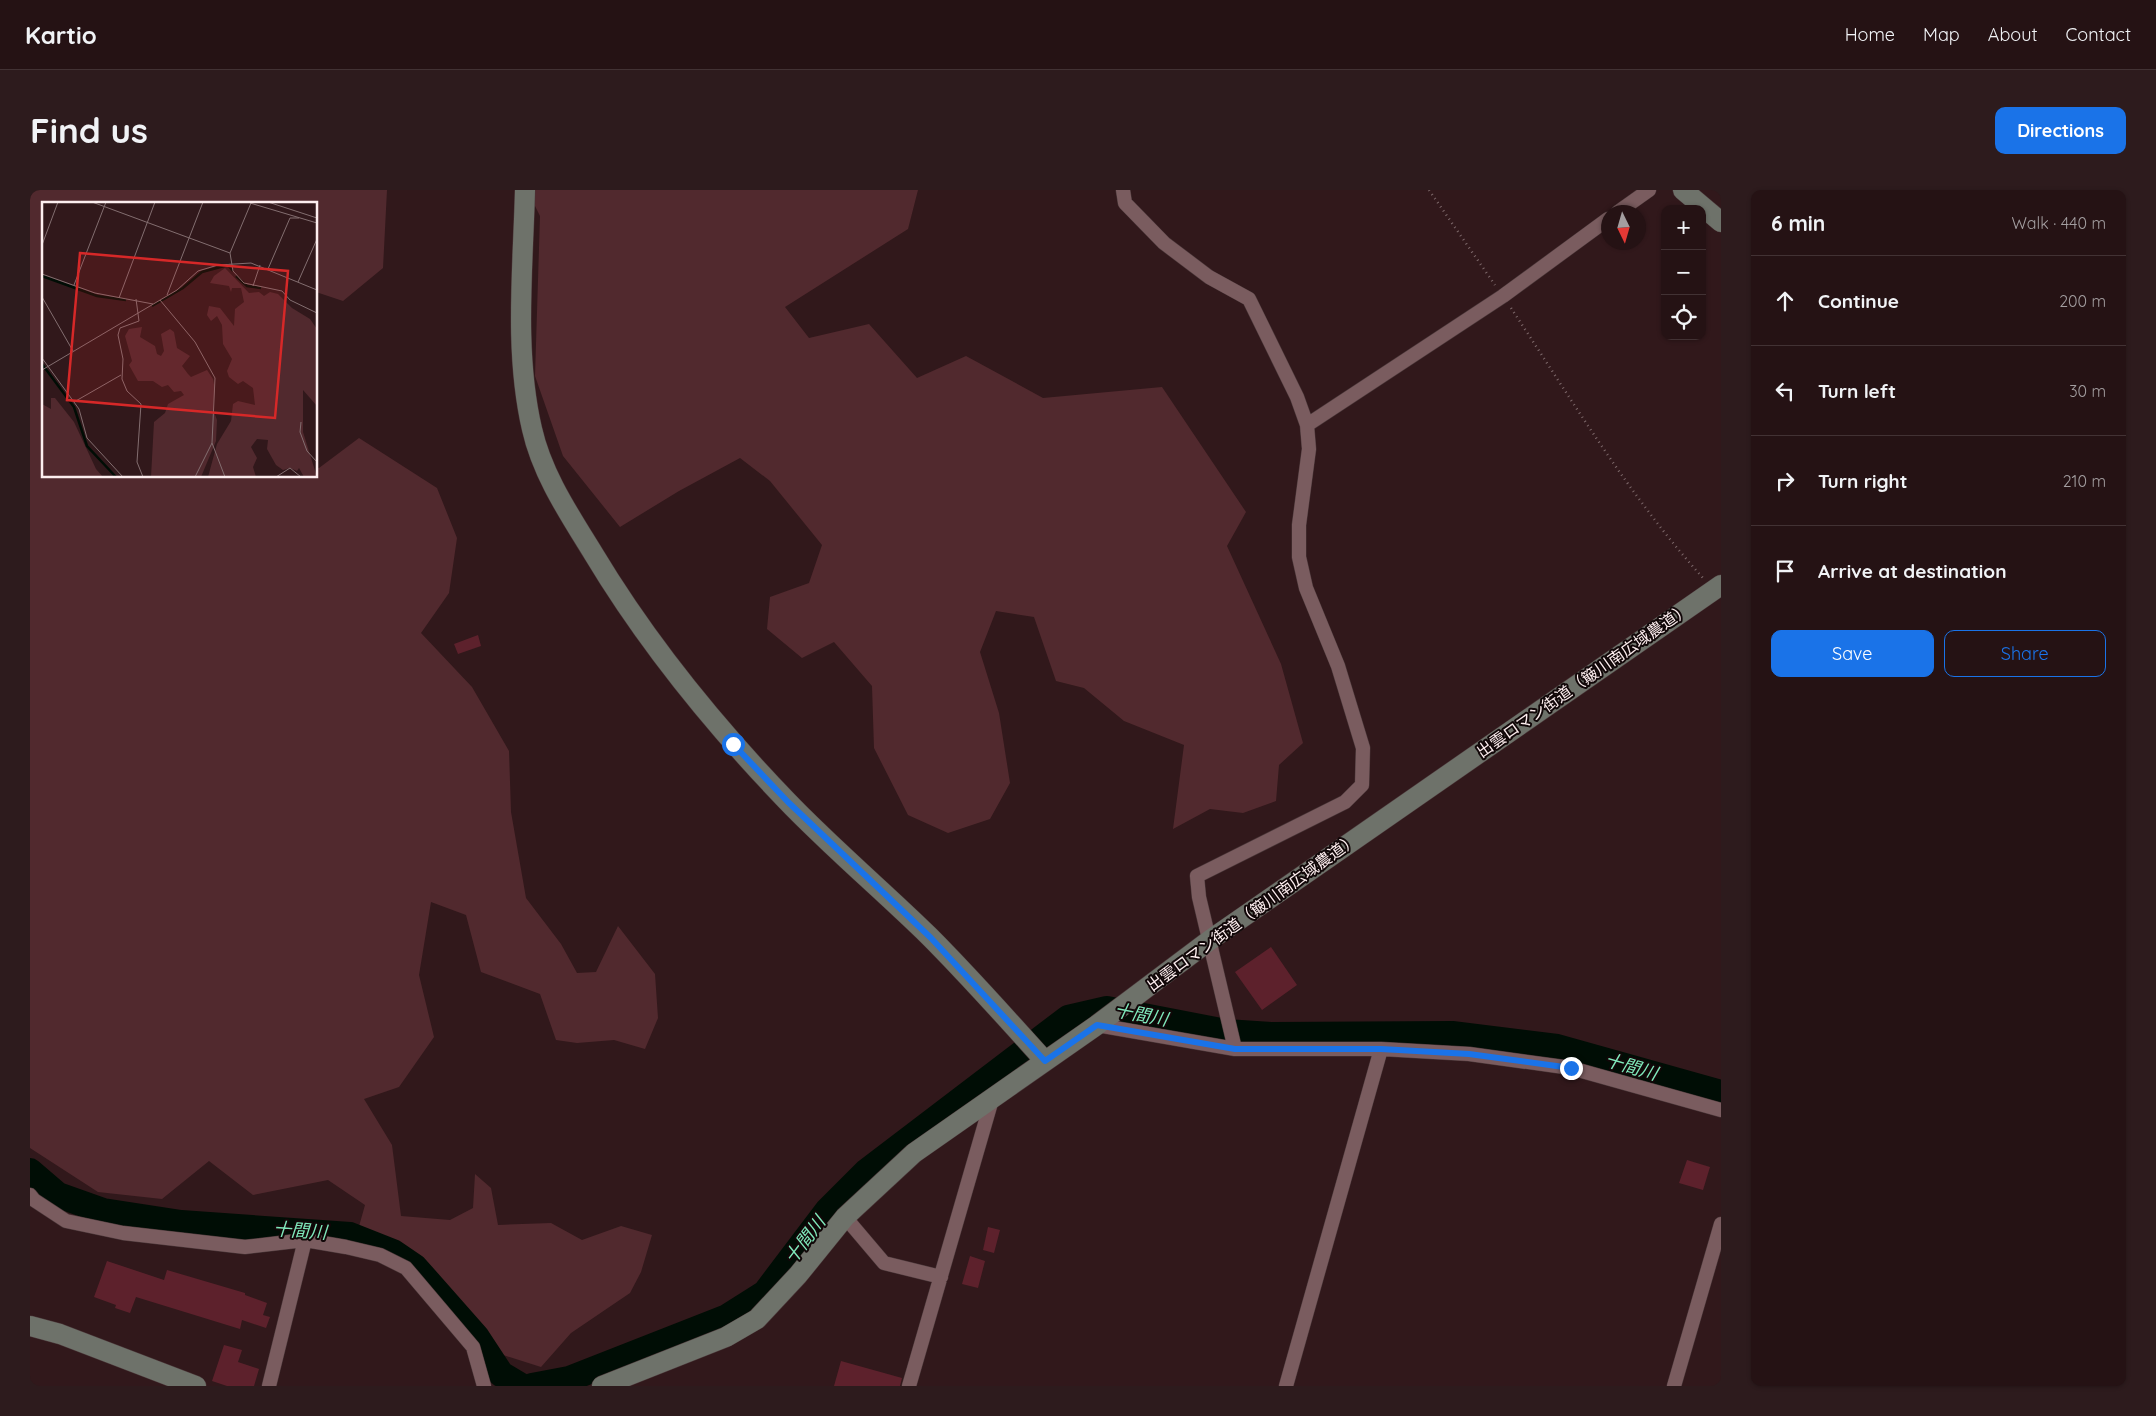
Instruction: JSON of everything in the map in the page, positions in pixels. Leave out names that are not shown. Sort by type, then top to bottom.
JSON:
[{"type":"street","points":[[525,190],[521,341],[524,392],[532,432],[546,470],[571,516],[644,630],[682,683],[733,744],[788,802],[931,938],[1045,1061]]},
{"type":"street","points":[[1123,190],[1125,203],[1164,243],[1209,277],[1249,299],[1297,397],[1307,425],[1309,449],[1299,525],[1299,557],[1306,588],[1338,666],[1363,748],[1362,785],[1345,802],[1197,876],[1199,897],[1235,1049]]},
{"type":"street","points":[[1628,205],[1649,190]]},
{"type":"street","points":[[1683,190],[1721,222]]},
{"type":"street","points":[[1307,425],[1503,296],[1601,224]]},
{"type":"street","name":"出雲ロマン街道（簸川南広域農道）","points":[[602,1386],[726,1337],[757,1319],[798,1276],[845,1217],[914,1153],[992,1096],[1097,1025],[1210,940],[1719,592]]},
{"type":"street","points":[[1097,1025],[1235,1049],[1381,1049],[1469,1054],[1571,1068],[1721,1110]]},
{"type":"street","points":[[1286,1386],[1381,1049]]},
{"type":"street","points":[[910,1386],[992,1096]]},
{"type":"street","points":[[30,1194],[34,1200],[66,1221],[123,1233],[244,1247],[305,1240],[346,1247],[380,1256],[406,1268],[473,1347],[484,1386]]},
{"type":"street","points":[[845,1217],[884,1263],[941,1277]]},
{"type":"street","points":[[1674,1386],[1721,1224]]},
{"type":"street","points":[[269,1386],[305,1240]]},
{"type":"street","points":[[30,1326],[60,1334],[196,1386]]},
{"type":"path","points":[[1429,190],[1503,296],[1637,497],[1674,546],[1719,592]]},
{"type":"shaded area","points":[[30,190],[387,190],[383,268],[343,301],[318,293],[318,202],[42,202],[42,478],[318,478],[318,468],[359,438],[437,488],[457,538],[449,593],[421,633],[472,687],[509,751],[511,812],[526,898],[561,944],[577,973],[596,972],[618,926],[655,974],[658,1018],[645,1049],[614,1040],[577,1043],[556,1040],[540,994],[481,972],[466,915],[431,902],[419,975],[434,1037],[399,1087],[364,1099],[392,1145],[401,1216],[450,1220],[473,1208],[475,1174],[491,1188],[498,1225],[551,1223],[582,1240],[621,1226],[652,1235],[641,1272],[630,1293],[571,1333],[541,1367],[503,1355],[413,1256],[358,1230],[365,1205],[328,1180],[253,1195],[209,1161],[162,1199],[98,1192],[30,1148]]},
{"type":"shaded area","points":[[527,190],[918,190],[908,229],[785,307],[809,338],[869,324],[917,378],[966,356],[1043,398],[1162,387],[1246,512],[1227,546],[1281,664],[1303,743],[1279,765],[1276,801],[1243,813],[1210,809],[1173,829],[1184,745],[1124,721],[1084,688],[1056,681],[1034,617],[996,611],[980,652],[999,713],[1010,783],[990,819],[948,833],[908,815],[874,748],[872,686],[834,642],[802,658],[767,629],[770,597],[809,583],[822,545],[770,481],[740,458],[679,491],[620,527],[563,456],[535,376],[540,216]]},
{"type":"building","points":[[478,635],[481,646],[458,654],[454,644]]},
{"type":"building","points":[[1271,947],[1297,985],[1262,1010],[1235,972]]},
{"type":"building","points":[[1687,1160],[1710,1167],[1703,1190],[1679,1183]]},
{"type":"building","points":[[988,1227],[1000,1230],[994,1253],[983,1250]]},
{"type":"building","points":[[970,1256],[985,1261],[978,1288],[962,1284]]},
{"type":"building","points":[[107,1261],[164,1280],[167,1270],[245,1293],[245,1295],[267,1303],[263,1315],[270,1317],[266,1328],[242,1320],[240,1329],[136,1297],[130,1313],[115,1308],[116,1305],[94,1297]]},
{"type":"building","points":[[224,1345],[242,1350],[238,1362],[259,1369],[254,1386],[227,1386],[212,1381]]},
{"type":"building","points":[[841,1361],[902,1378],[900,1386],[834,1386]]},
{"type":"waterway","name":"十間川","points":[[532,1386],[569,1379],[727,1317],[765,1293],[827,1211],[867,1171],[1068,1018],[1107,1009],[1226,1032],[1271,1035],[1452,1034],[1557,1047],[1721,1093]]},
{"type":"waterway","name":"十間川","points":[[30,1171],[58,1195],[103,1211],[181,1223],[350,1235],[393,1252],[415,1267],[476,1336],[501,1374],[521,1386]]},
{"type":"route","points":[[733,744],[788,802],[931,938],[1045,1061],[1097,1025],[1235,1049],[1381,1049],[1469,1054],[1571,1068]]}]
